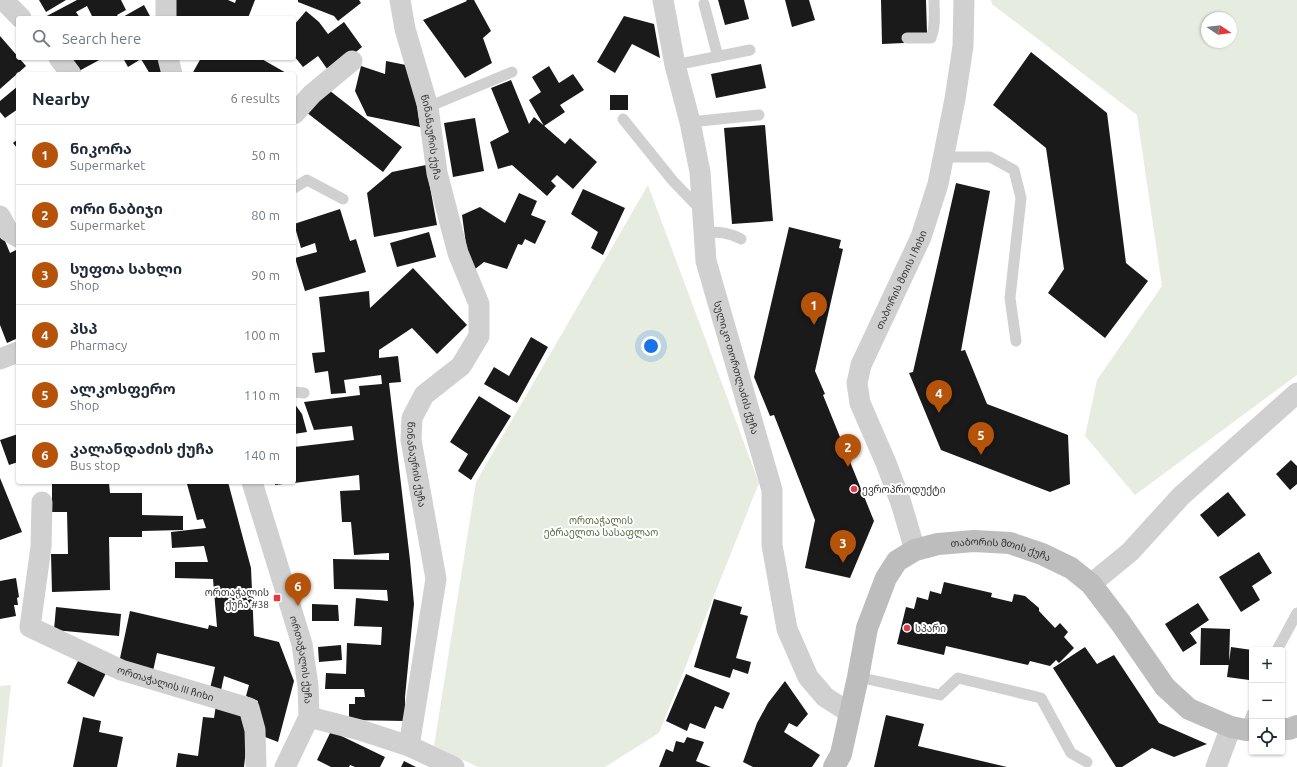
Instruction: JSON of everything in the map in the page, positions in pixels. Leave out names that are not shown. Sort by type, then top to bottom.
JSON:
[{"type":"main road","name":"თაბორის მთის ქუჩა","points":[[834,767],[841,754],[867,628],[886,578],[897,561],[915,550],[938,544],[974,541],[1010,543],[1042,554],[1071,568],[1091,584],[1120,622],[1165,687],[1189,709],[1245,725]]},
{"type":"main road","points":[[1285,729],[1297,726]]},
{"type":"street","points":[[3,0],[19,16]]},
{"type":"street","points":[[166,0],[166,16]]},
{"type":"street","name":"წინანაურის ქუჩა","points":[[400,0],[405,29],[428,107],[437,173],[458,253],[479,304],[479,336],[461,366],[424,395],[412,418],[411,440],[436,579],[409,746]]},
{"type":"street","name":"სულიკო თორთლაძის ქუჩა","points":[[663,0],[675,66],[690,122],[700,172],[706,261],[772,490],[772,545],[787,629],[808,677],[825,697],[850,713]]},
{"type":"street","name":"თაბორის მთის I ჩიხი","points":[[915,550],[899,496],[860,403],[856,383],[861,365],[922,237],[938,184],[955,99],[963,46],[964,0]]},
{"type":"street","points":[[60,60],[70,72]]},
{"type":"street","points":[[168,60],[172,72]]},
{"type":"street","points":[[296,112],[312,94],[352,61]]},
{"type":"street","points":[[0,216],[8,231],[16,236]]},
{"type":"street","points":[[0,359],[16,353]]},
{"type":"street","points":[[1091,584],[1130,552],[1181,496],[1297,392]]},
{"type":"street","name":"ორთაჭალის ქუჩა","points":[[253,484],[302,644],[308,686],[309,717],[285,767]]},
{"type":"street","name":"ორთაჭალის III ჩიხი","points":[[42,502],[41,547],[30,627],[121,670],[249,708],[255,730],[256,767]]},
{"type":"street","points":[[309,717],[360,730],[409,746],[454,767]]},
{"type":"street","points":[[1216,767],[1245,725]]},
{"type":"lane","points":[[907,38],[931,38],[934,32],[934,0]]},
{"type":"lane","points":[[704,4],[718,57]]},
{"type":"lane","points":[[675,66],[750,50]]},
{"type":"lane","points":[[428,107],[512,72]]},
{"type":"lane","points":[[690,122],[759,115]]},
{"type":"lane","points":[[623,119],[704,222],[723,232],[733,234],[741,239]]},
{"type":"lane","points":[[943,157],[990,157],[1014,170],[1021,198],[1010,298],[1016,341]]},
{"type":"lane","points":[[296,187],[307,180],[343,199]]},
{"type":"lane","points":[[1279,647],[1297,613]]},
{"type":"lane","points":[[858,677],[940,695],[958,678],[1041,698],[1071,752],[1087,762]]},
{"type":"green space","points":[[991,0],[1297,0],[1297,375],[1135,495],[1085,436],[1097,380],[1162,286],[1137,115],[992,4]]},
{"type":"green space","name":"ორთაჭალის ებრაელთა სასაფლაო","points":[[648,185],[759,483],[659,733],[605,767],[478,767],[434,746],[476,482]]},
{"type":"green space","points":[[11,685],[2,767],[0,767],[0,686]]},
{"type":"building","points":[[39,0],[66,0],[46,12]]},
{"type":"building","points":[[77,0],[121,0],[126,10],[117,15],[118,16],[92,16],[87,6],[76,12],[79,16],[47,16]]},
{"type":"building","points":[[173,0],[228,0],[235,3],[236,0],[255,0],[249,16],[170,16]]},
{"type":"building","points":[[298,0],[359,0],[361,3],[338,21],[334,16],[298,2]]},
{"type":"building","points":[[466,0],[474,0],[491,31],[483,38],[492,63],[465,78],[423,20],[467,1]]},
{"type":"building","points":[[718,0],[744,0],[749,19],[725,25]]},
{"type":"building","points":[[785,0],[809,0],[815,20],[792,27]]},
{"type":"building","points":[[881,0],[926,0],[927,33],[904,34],[904,43],[882,44]]},
{"type":"building","points":[[144,5],[150,16],[125,16]]},
{"type":"building","points":[[306,11],[319,22],[328,34],[344,22],[362,47],[330,73],[318,56],[303,67],[296,58],[296,23]]},
{"type":"building","points":[[624,16],[654,24],[660,58],[632,44],[615,73],[597,62]]},
{"type":"building","points":[[0,36],[16,54],[16,60],[21,60],[26,66],[19,72],[16,72],[16,75],[0,89]]},
{"type":"building","points":[[1031,52],[1107,113],[1126,263],[1148,281],[1105,338],[1048,293],[1064,269],[1046,148],[993,105]]},
{"type":"building","points":[[71,60],[99,60],[79,71]]},
{"type":"building","points":[[124,60],[139,60],[128,67]]},
{"type":"building","points":[[142,60],[163,60],[163,72],[149,72]]},
{"type":"building","points":[[200,60],[264,60],[284,72],[193,72]]},
{"type":"building","points":[[386,61],[411,66],[420,127],[367,116],[355,91],[361,66],[385,74]]},
{"type":"building","points":[[761,64],[766,88],[716,98],[711,74]]},
{"type":"building","points":[[549,66],[559,83],[573,74],[584,90],[560,105],[565,112],[544,126],[529,100],[541,92],[532,77]]},
{"type":"building","points":[[511,80],[529,124],[534,117],[565,144],[570,138],[597,162],[573,189],[557,175],[551,181],[556,186],[547,196],[512,165],[498,169],[490,142],[509,132],[491,88]]},
{"type":"building","points":[[325,87],[402,147],[383,172],[306,112]]},
{"type":"building","points":[[16,88],[16,110],[5,118],[0,112],[0,101]]},
{"type":"building","points":[[610,95],[628,95],[628,110],[610,110]]},
{"type":"building","points":[[475,118],[484,171],[453,177],[444,123]]},
{"type":"building","points":[[765,125],[773,221],[732,224],[724,128]]},
{"type":"building","points":[[426,165],[437,225],[374,237],[367,193],[392,172]]},
{"type":"building","points":[[956,183],[990,191],[961,351],[965,350],[987,404],[1068,435],[1070,484],[1050,492],[941,450],[909,373],[913,372]]},
{"type":"building","points":[[583,189],[625,208],[603,255],[591,248],[598,232],[571,214]]},
{"type":"building","points":[[519,193],[537,201],[531,215],[546,221],[535,244],[525,239],[522,245],[518,244],[507,269],[484,262],[470,273],[462,215],[480,207],[505,223]]},
{"type":"building","points":[[340,209],[350,241],[356,239],[366,272],[305,291],[296,258],[317,252],[315,243],[301,248],[296,231],[296,223]]},
{"type":"building","points":[[789,227],[841,240],[839,248],[843,249],[815,371],[825,394],[823,395],[874,521],[850,578],[805,568],[815,520],[774,415],[770,416],[754,377]]},
{"type":"building","points":[[0,229],[10,253],[16,250],[16,339],[7,343],[0,325]]},
{"type":"building","points":[[429,232],[436,257],[397,267],[390,243]]},
{"type":"building","points":[[413,268],[467,325],[437,354],[412,328],[379,350],[379,358],[398,356],[401,382],[389,383],[414,604],[405,697],[405,721],[349,720],[349,704],[355,704],[355,697],[365,697],[364,689],[325,689],[326,673],[346,674],[347,643],[381,645],[382,627],[354,626],[356,598],[388,601],[387,590],[334,589],[333,559],[389,560],[389,553],[354,555],[351,522],[342,522],[340,491],[360,490],[359,475],[296,483],[296,447],[354,440],[352,426],[314,430],[304,402],[360,395],[359,386],[382,384],[381,375],[344,380],[346,393],[331,394],[328,371],[315,373],[312,353],[325,352],[319,297],[369,291],[370,308]]},
{"type":"building","points":[[531,337],[548,347],[517,403],[484,384],[494,367],[509,376]]},
{"type":"building","points":[[479,396],[511,416],[471,480],[458,471],[468,454],[450,442]]},
{"type":"building","points":[[296,406],[302,414],[307,432],[296,434]]},
{"type":"building","points":[[16,435],[16,463],[9,465],[0,440]]},
{"type":"building","points":[[1291,460],[1297,466],[1297,484],[1290,490],[1276,474]]},
{"type":"building","points":[[0,478],[22,532],[0,540]]},
{"type":"building","points":[[52,484],[109,484],[110,493],[142,493],[142,515],[183,516],[183,530],[142,531],[142,537],[109,537],[110,590],[52,592],[51,554],[68,554],[67,512],[52,512]]},
{"type":"building","points":[[187,484],[229,484],[251,568],[254,636],[279,642],[294,681],[278,742],[260,735],[255,711],[258,701],[246,696],[249,685],[224,676],[220,695],[209,693],[215,667],[157,653],[153,671],[119,663],[130,611],[208,629],[209,625],[217,627],[213,579],[175,578],[175,562],[208,562],[204,546],[172,548],[171,532],[206,528],[203,519],[197,520]]},
{"type":"building","points":[[1228,492],[1246,515],[1218,537],[1200,515]]},
{"type":"building","points":[[1259,552],[1272,573],[1252,586],[1260,600],[1241,612],[1219,577]]},
{"type":"building","points":[[16,578],[19,597],[17,598],[18,605],[14,605],[16,616],[0,619],[0,581]]},
{"type":"building","points":[[944,582],[992,593],[991,597],[1012,602],[1014,594],[1025,596],[1039,608],[1039,611],[1055,628],[1060,623],[1068,632],[1064,637],[1074,648],[1059,663],[1056,660],[1050,666],[1030,661],[1028,665],[946,646],[944,655],[897,644],[906,607],[914,609],[917,597],[928,600],[930,591],[941,594]]},
{"type":"building","points":[[714,599],[742,607],[740,614],[748,616],[736,658],[751,662],[748,674],[733,669],[730,678],[694,667]]},
{"type":"building","points":[[1198,603],[1209,620],[1190,633],[1197,643],[1183,652],[1165,624]]},
{"type":"building","points":[[312,604],[338,605],[339,621],[312,621]]},
{"type":"building","points":[[56,607],[121,614],[119,636],[54,630]]},
{"type":"building","points":[[1201,628],[1230,629],[1229,665],[1200,665]]},
{"type":"building","points":[[341,645],[342,660],[319,662],[318,647]]},
{"type":"building","points":[[1085,647],[1097,664],[1114,655],[1159,723],[1207,744],[1174,757],[1152,748],[1122,767],[1116,767],[1053,668]]},
{"type":"building","points":[[1231,647],[1249,650],[1249,680],[1227,677]]},
{"type":"building","points":[[80,657],[107,671],[94,697],[67,683]]},
{"type":"building","points":[[686,674],[730,693],[723,709],[715,706],[705,729],[690,723],[687,731],[666,721]]},
{"type":"building","points":[[785,681],[808,714],[797,727],[789,723],[784,732],[820,755],[812,767],[753,767],[743,762],[757,723],[768,703]]},
{"type":"building","points":[[216,705],[246,711],[249,723],[244,767],[176,767],[178,753],[198,756],[203,717],[214,718]]},
{"type":"building","points":[[886,715],[924,724],[918,746],[1007,767],[874,767]]},
{"type":"building","points":[[83,717],[101,721],[99,732],[123,737],[117,767],[73,767]]},
{"type":"building","points":[[331,731],[385,757],[380,767],[355,767],[350,765],[349,767],[331,767],[317,760]]},
{"type":"building","points":[[687,737],[704,742],[696,761],[711,767],[659,767],[666,749],[673,752],[676,741],[684,743]]},
{"type":"building","points":[[404,761],[416,767],[401,767]]},
{"type":"place","name":"ნიკორა","points":[[814,325]]},
{"type":"place","name":"პსპ","points":[[939,413]]},
{"type":"place","name":"ალკოსფერო","points":[[981,455]]},
{"type":"place","name":"ორი ნაბიჯი","points":[[848,467]]},
{"type":"place","name":"ევროპროდუქტი","points":[[854,489]]},
{"type":"place","name":"სუფთა სახლი","points":[[843,563]]},
{"type":"place","name":"ორთაჭალის ქუჩა #38","points":[[277,598]]},
{"type":"place","name":"კალანდაძის ქუჩა","points":[[298,606]]},
{"type":"place","name":"სპარი","points":[[907,628]]}]
